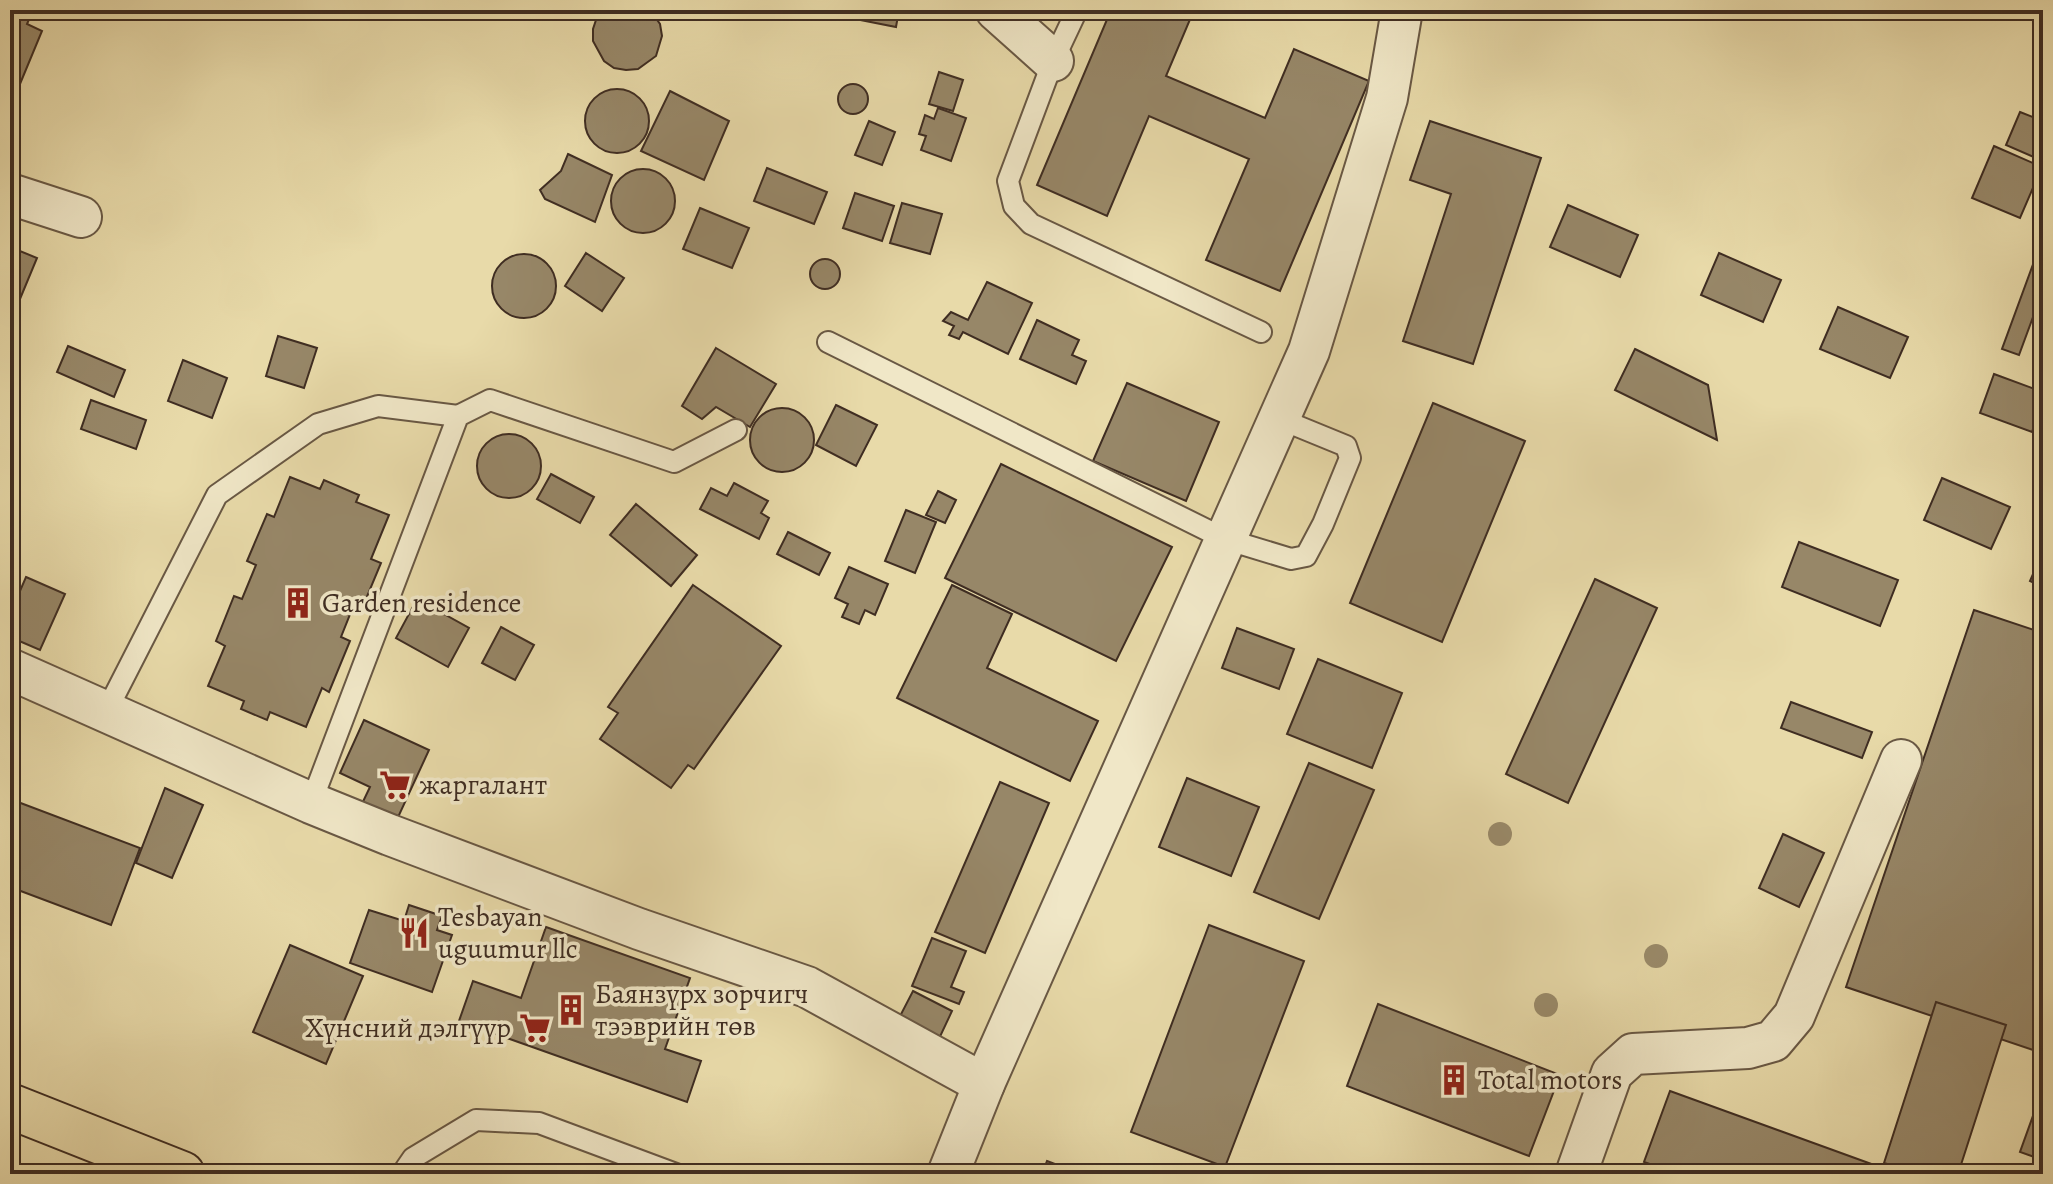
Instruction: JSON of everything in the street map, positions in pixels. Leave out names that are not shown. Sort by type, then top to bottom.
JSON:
[{"type":"highway","points":[[10,1106],[182,1174]]},
{"type":"street","points":[[996,10],[1053,61]]},
{"type":"street","points":[[948,1174],[984,1084],[1309,351],[1387,98],[1402,10]]},
{"type":"street","points":[[10,194],[81,217]]},
{"type":"street","points":[[10,669],[311,803],[624,923],[807,987],[984,1084]]},
{"type":"street","points":[[1576,1174],[1612,1073],[1633,1054],[1748,1048],[1773,1041],[1794,1016],[1901,760]]},
{"type":"lane","points":[[1077,10],[1053,61],[1008,181],[1014,206],[1031,224],[1261,332]]},
{"type":"lane","points":[[828,342],[1225,539],[1291,559],[1306,556],[1323,524],[1350,458],[1346,446],[1280,419]]},
{"type":"lane","points":[[106,712],[217,495],[318,424],[378,406],[458,416],[490,400],[674,462],[736,430]]},
{"type":"lane","points":[[311,803],[458,416]]},
{"type":"lane","points":[[402,1174],[413,1158],[476,1120],[539,1123],[676,1174]]},
{"type":"building","points":[[10,10],[30,17],[27,24],[42,31],[10,108]]},
{"type":"building","points":[[604,10],[650,10],[660,24],[662,36],[656,56],[638,69],[614,68],[604,61],[593,41],[593,29],[597,17]]},
{"type":"building","points":[[842,10],[899,10],[896,27],[840,16]]},
{"type":"building","points":[[1111,10],[1194,10],[1166,76],[1265,118],[1294,49],[1369,81],[1280,291],[1206,260],[1249,159],[1149,116],[1107,216],[1037,185]]},
{"type":"building","points":[[939,72],[963,80],[953,111],[929,104]]},
{"type":"building","points":[[853,84],[864,88],[868,99],[864,110],[853,114],[842,110],[838,99],[842,88]]},
{"type":"building","points":[[617,89],[640,98],[649,121],[640,144],[617,153],[594,144],[585,121],[594,98]]},
{"type":"building","points":[[670,91],[729,121],[704,180],[641,151]]},
{"type":"building","points":[[938,108],[966,118],[951,161],[921,150],[926,136],[919,134],[925,115],[934,119]]},
{"type":"building","points":[[2020,112],[2043,121],[2043,161],[2006,145]]},
{"type":"building","points":[[869,121],[895,132],[882,165],[855,155]]},
{"type":"building","points":[[1430,121],[1541,158],[1473,364],[1403,341],[1451,194],[1410,180]]},
{"type":"building","points":[[1994,146],[2042,167],[2020,218],[1972,198]]},
{"type":"building","points":[[568,154],[612,175],[595,222],[545,199],[540,190],[561,171]]},
{"type":"building","points":[[767,168],[827,192],[814,224],[754,201]]},
{"type":"building","points":[[643,169],[666,178],[675,201],[666,224],[643,233],[620,224],[611,201],[620,178]]},
{"type":"building","points":[[855,193],[894,206],[882,241],[843,228]]},
{"type":"building","points":[[902,203],[942,214],[930,254],[890,243]]},
{"type":"building","points":[[1568,205],[1638,235],[1620,277],[1550,247]]},
{"type":"building","points":[[700,208],[749,228],[732,268],[683,249]]},
{"type":"building","points":[[2043,237],[2043,290],[2019,355],[2002,349]]},
{"type":"building","points":[[10,247],[37,258],[10,323]]},
{"type":"building","points":[[586,253],[624,278],[602,311],[565,286]]},
{"type":"building","points":[[1719,253],[1781,280],[1763,322],[1701,295]]},
{"type":"building","points":[[524,254],[547,263],[556,286],[547,309],[524,318],[501,309],[492,286],[501,263]]},
{"type":"building","points":[[825,259],[836,263],[840,274],[836,285],[825,289],[814,285],[810,274],[814,263]]},
{"type":"building","points":[[987,282],[1032,303],[1008,354],[963,332],[959,339],[949,335],[954,326],[943,321],[951,312],[968,320]]},
{"type":"building","points":[[1838,307],[1908,337],[1890,378],[1820,349]]},
{"type":"building","points":[[1037,320],[1079,340],[1072,355],[1086,361],[1076,384],[1020,359]]},
{"type":"building","points":[[278,336],[317,348],[304,388],[266,376]]},
{"type":"building","points":[[68,346],[125,370],[114,397],[57,372]]},
{"type":"building","points":[[716,348],[776,384],[750,427],[716,407],[702,419],[682,406]]},
{"type":"building","points":[[1635,349],[1708,385],[1717,440],[1615,390]]},
{"type":"building","points":[[183,360],[227,378],[212,418],[168,401]]},
{"type":"building","points":[[1994,374],[2043,392],[2032,432],[1980,413]]},
{"type":"building","points":[[1127,383],[1219,422],[1186,501],[1093,461]]},
{"type":"building","points":[[91,400],[146,420],[136,449],[81,429]]},
{"type":"building","points":[[1433,403],[1525,441],[1442,642],[1350,603]]},
{"type":"building","points":[[836,405],[877,425],[856,466],[816,445]]},
{"type":"building","points":[[782,408],[800,414],[808,422],[814,440],[808,458],[800,466],[782,472],[764,466],[756,458],[750,440],[756,422],[764,414]]},
{"type":"building","points":[[509,434],[532,443],[541,466],[532,489],[509,498],[486,489],[477,466],[486,443]]},
{"type":"building","points":[[1001,464],[1172,547],[1116,661],[945,578]]},
{"type":"building","points":[[551,474],[594,497],[580,523],[537,499]]},
{"type":"building","name":"Garden residence","points":[[290,477],[320,489],[324,480],[359,495],[356,502],[389,515],[371,559],[381,563],[361,611],[353,607],[341,637],[350,641],[329,692],[322,688],[306,727],[270,712],[267,720],[241,709],[244,701],[208,686],[225,646],[216,641],[234,596],[242,599],[256,565],[247,561],[267,514],[274,517]]},
{"type":"building","points":[[1942,478],[2010,507],[1991,549],[1924,520]]},
{"type":"building","points":[[734,483],[768,501],[761,513],[769,518],[759,539],[700,509],[711,488],[727,496]]},
{"type":"building","points":[[938,491],[956,500],[945,523],[926,515]]},
{"type":"building","points":[[636,504],[697,555],[671,586],[610,535]]},
{"type":"building","points":[[906,510],[936,522],[915,573],[885,561]]},
{"type":"building","points":[[788,532],[830,553],[819,575],[777,554]]},
{"type":"building","points":[[1799,542],[1898,580],[1880,626],[1782,587]]},
{"type":"building","points":[[2043,551],[2043,587],[2030,581]]},
{"type":"building","points":[[849,567],[888,584],[875,615],[865,610],[859,624],[842,617],[848,604],[835,598]]},
{"type":"building","points":[[26,577],[65,594],[40,650],[10,637],[10,614]]},
{"type":"building","points":[[1595,579],[1657,608],[1568,803],[1506,774]]},
{"type":"building","points":[[693,585],[781,646],[694,769],[688,765],[671,788],[600,739],[618,713],[608,707]]},
{"type":"building","points":[[952,585],[1012,614],[987,668],[1098,721],[1070,781],[897,698]]},
{"type":"building","points":[[417,599],[469,628],[448,667],[396,638]]},
{"type":"building","points":[[1974,610],[2043,633],[2043,1020],[2033,1050],[1846,987]]},
{"type":"building","points":[[501,627],[534,645],[515,680],[482,663]]},
{"type":"building","points":[[1237,628],[1294,649],[1279,689],[1222,668]]},
{"type":"building","points":[[1318,659],[1402,693],[1372,768],[1287,734]]},
{"type":"building","points":[[1791,702],[1872,732],[1862,758],[1781,728]]},
{"type":"building","points":[[364,720],[429,750],[394,826],[359,810],[370,787],[340,773]]},
{"type":"building","points":[[1309,763],[1374,790],[1319,919],[1254,892]]},
{"type":"building","points":[[1187,778],[1259,807],[1231,876],[1159,847]]},
{"type":"building","points":[[1000,782],[1049,803],[985,953],[935,932]]},
{"type":"building","points":[[165,788],[203,805],[172,878],[136,863]]},
{"type":"building","points":[[10,799],[140,848],[111,925],[10,887]]},
{"type":"building","points":[[1783,834],[1824,853],[1799,907],[1759,888]]},
{"type":"building","points":[[409,905],[442,916],[437,930],[452,935],[432,992],[350,963],[369,910],[404,921]]},
{"type":"building","points":[[1209,925],[1304,961],[1225,1167],[1131,1132]]},
{"type":"building","name":"Баянзүрх зорчигч тээврийн төв","points":[[546,927],[690,978],[665,1049],[701,1061],[687,1102],[459,1021],[473,981],[521,998]]},
{"type":"building","points":[[932,938],[966,951],[951,987],[964,992],[959,1004],[912,986]]},
{"type":"building","points":[[290,945],[363,976],[326,1064],[253,1032]]},
{"type":"building","points":[[913,991],[952,1011],[937,1043],[897,1022]]},
{"type":"building","points":[[1936,1002],[2006,1025],[1958,1174],[1920,1174],[1884,1163]]},
{"type":"building","name":"Total motors","points":[[1378,1004],[1560,1075],[1529,1156],[1347,1086]]},
{"type":"building","points":[[2043,1088],[2043,1160],[2020,1152]]},
{"type":"building","points":[[1670,1091],[1899,1174],[1678,1174],[1644,1162]]},
{"type":"building","points":[[1047,1161],[1081,1174],[1042,1174]]},
{"type":"place","name":"Garden residence","points":[[298,603]]},
{"type":"place","name":"жаргалант","points":[[395,785]]},
{"type":"place","name":"Tesbayan uguumur llc","points":[[414,933]]},
{"type":"place","name":"Баянзүрх зорчигч тээврийн төв","points":[[571,1010]]},
{"type":"place","name":"Хүнсний дэлгүүр","points":[[535,1028]]},
{"type":"place","name":"Total motors","points":[[1454,1080]]}]
